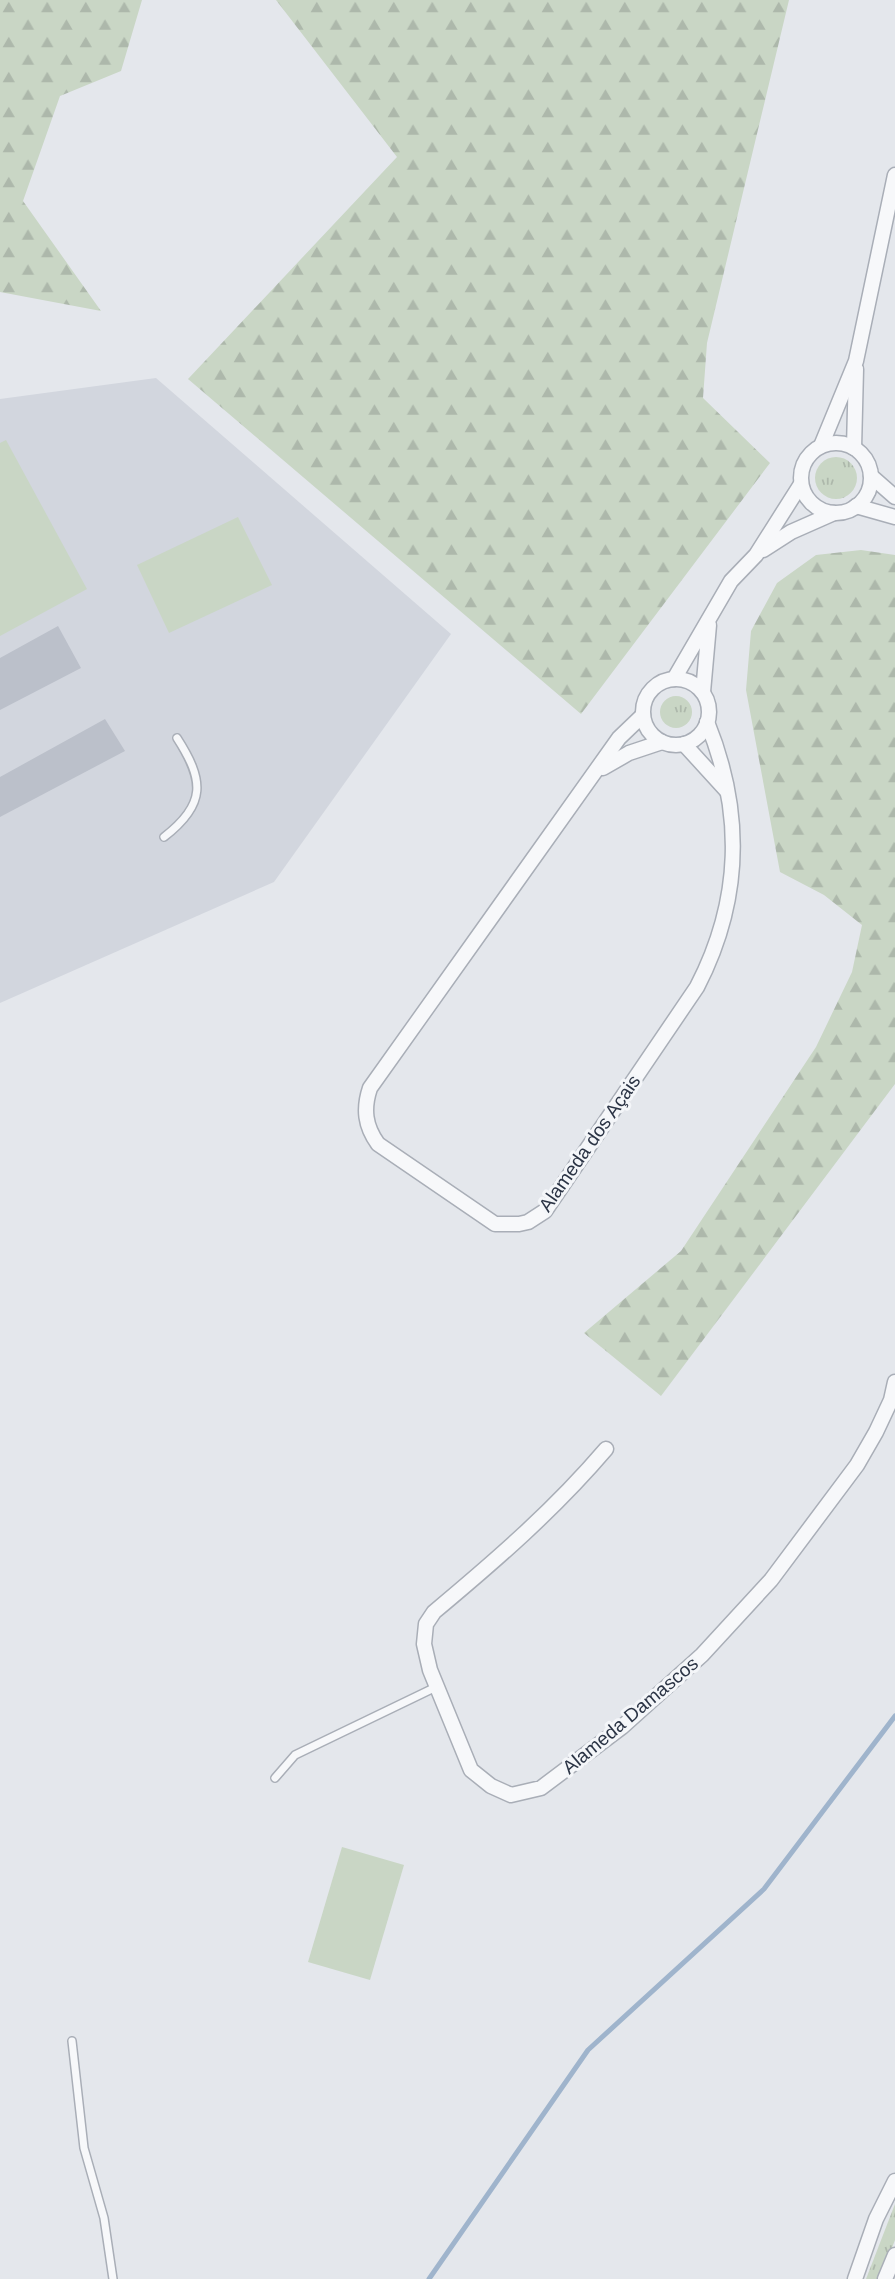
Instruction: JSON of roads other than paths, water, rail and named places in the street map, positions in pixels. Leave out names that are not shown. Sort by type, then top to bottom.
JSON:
[{"type":"street","points":[[854,448],[856,361],[895,175]]},
{"type":"street","points":[[821,446],[856,361]]},
{"type":"street","points":[[832,443],[854,448],[868,465],[871,476],[870,487],[864,498],[846,512],[834,513],[812,504],[804,495],[801,484],[804,462],[821,446],[832,443]]},
{"type":"street","points":[[871,476],[895,497]]},
{"type":"street","points":[[674,679],[731,581],[756,555],[801,484]]},
{"type":"street","points":[[856,506],[895,517]]},
{"type":"street","points":[[756,555],[791,532],[834,513]]},
{"type":"street","points":[[702,692],[710,621]]},
{"type":"street","points":[[598,770],[629,753],[662,742],[684,744],[694,740],[708,723],[708,701],[695,685],[674,679],[655,686],[648,695],[643,715],[646,726],[652,735],[662,742]]},
{"type":"street","name":"Alameda dos Açais","points":[[643,715],[619,738],[370,1088],[367,1098],[366,1118],[378,1144],[495,1224],[528,1222],[545,1211],[697,987],[719,939],[731,888],[734,839],[717,747],[708,723]]},
{"type":"street","points":[[684,744],[727,792]]},
{"type":"street","name":"Alameda Damascos","points":[[606,1449],[516,1542],[434,1612],[426,1624],[424,1644],[430,1670],[471,1770],[491,1786],[511,1794],[541,1788],[622,1727],[702,1655],[771,1580],[857,1465],[891,1400],[895,1382]]},
{"type":"street","points":[[855,2279],[876,2219],[895,2181]]},
{"type":"street","points":[[886,2279],[895,2255]]},
{"type":"lane","points":[[164,837],[177,827],[194,806],[198,782],[192,760],[177,738]]},
{"type":"lane","points":[[275,1778],[295,1755],[437,1687]]},
{"type":"lane","points":[[72,2041],[84,2148],[104,2218],[113,2279]]},
{"type":"waterway","points":[[429,2279],[588,2050],[764,1889],[895,1716]]}]
